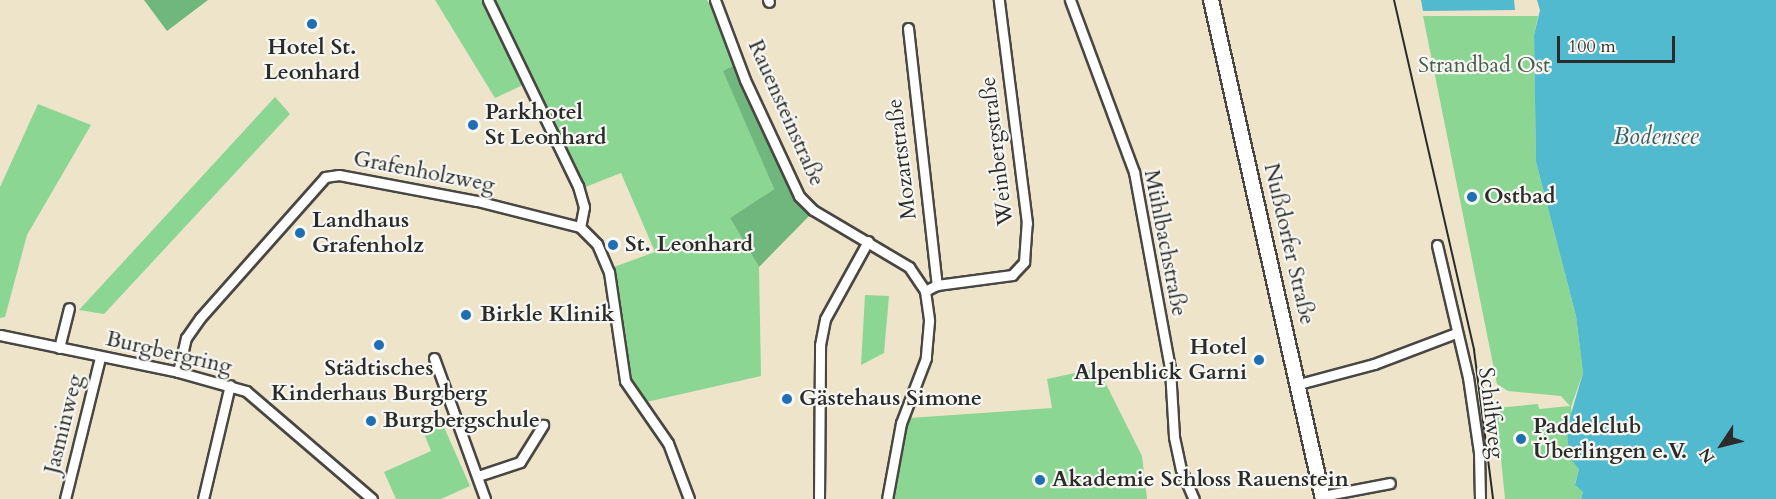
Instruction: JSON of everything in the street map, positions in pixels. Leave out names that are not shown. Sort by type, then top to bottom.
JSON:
[{"type":"street","points":[[488,0],[578,186],[584,207],[580,227],[597,244],[609,272],[625,381],[668,443],[689,499]]},
{"type":"street","name":"Rauensteinstraße","points":[[715,0],[745,80],[798,196],[813,210],[909,267],[925,291],[929,321],[926,358],[901,423],[887,499]]},
{"type":"street","name":"Weinbergstraße","points":[[925,291],[938,285],[1012,276],[1024,262],[1027,223],[999,0]]},
{"type":"street","name":"Mühlbachstraße","points":[[1070,0],[1134,172],[1170,369],[1174,437],[1181,469],[1194,499]]},
{"type":"street","name":"Nußdorfer Straße","points":[[1211,0],[1323,498]]},
{"type":"street","name":"Mozartstraße","points":[[908,28],[938,285]]},
{"type":"street","name":"Grafenholzweg","points":[[178,372],[186,338],[200,318],[325,177],[339,175],[477,201],[580,227]]},
{"type":"street","points":[[819,499],[820,345],[825,319],[868,241]]},
{"type":"street","name":"Schilfweg","points":[[1437,245],[1456,333],[1462,346],[1473,405],[1480,499]]},
{"type":"street","points":[[59,348],[69,308]]},
{"type":"street","points":[[1299,384],[1374,364],[1456,333]]},
{"type":"street","name":"Burgbergring","points":[[0,335],[100,358],[178,372],[246,391],[369,496]]},
{"type":"street","name":"Jasminweg","points":[[61,498],[100,358]]},
{"type":"street","points":[[434,358],[485,499]]},
{"type":"street","points":[[203,499],[230,385]]},
{"type":"street","points":[[478,476],[520,462],[543,426]]},
{"type":"street","points":[[1323,498],[1390,483]]},
{"type":"green space","points":[[144,0],[208,0],[167,31]]},
{"type":"green space","points":[[435,0],[485,0],[527,83],[495,98]]},
{"type":"green space","points":[[494,0],[707,0],[718,16],[735,65],[724,71],[774,189],[730,218],[759,267],[761,376],[642,403],[628,378],[611,268],[655,252],[621,173],[583,188]]},
{"type":"green space","name":"Strandbad Ost","points":[[1423,16],[1538,16],[1534,35],[1536,162],[1576,316],[1583,373],[1571,407],[1579,469],[1575,484],[1583,492],[1581,499],[1505,499],[1496,408],[1538,404],[1539,409],[1570,406],[1561,396],[1508,391],[1497,384]]},
{"type":"green space","points":[[735,65],[793,194],[810,215],[759,267],[730,218],[774,189],[723,71]]},
{"type":"green space","points":[[275,97],[290,114],[104,314],[79,310]]},
{"type":"green space","points":[[38,104],[91,125],[27,235],[5,317],[0,318],[0,187]]},
{"type":"green space","points":[[865,295],[889,296],[884,353],[861,365]]},
{"type":"green space","points":[[1098,368],[1142,456],[1147,499],[892,499],[894,468],[910,418],[1052,408],[1047,379]]},
{"type":"green space","points":[[440,418],[470,486],[441,499],[396,499],[384,472],[431,451],[421,426]]},
{"type":"water","points":[[1421,0],[1514,0],[1515,10],[1423,11]]},
{"type":"water","name":"Bodensee","points":[[1537,0],[1776,0],[1776,499],[1581,499],[1583,492],[1575,485],[1579,469],[1569,457],[1567,428],[1583,373],[1576,316],[1536,162],[1534,35],[1540,10]]},
{"type":"railway","points":[[1394,0],[1474,350],[1493,499]]},
{"type":"place","name":"Hotel St. Leonhard","points":[[312,24]]},
{"type":"place","name":"Parkhotel St Leonhard","points":[[473,125]]},
{"type":"place","name":"Ostbad","points":[[1472,197]]},
{"type":"place","name":"Landhaus Grafenholz","points":[[300,233]]},
{"type":"place","name":"St. Leonhard","points":[[613,245]]},
{"type":"place","name":"Birkle Klinik","points":[[466,315]]},
{"type":"place","name":"Städtisches Kinderhaus Burgberg","points":[[379,345]]},
{"type":"place","name":"Hotel Alpenblick Garni","points":[[1259,360]]},
{"type":"place","name":"Gästehaus Simone","points":[[787,399]]},
{"type":"place","name":"Burgbergschule","points":[[371,421]]},
{"type":"place","name":"Paddelclub Überlingen e.V.","points":[[1521,439]]},
{"type":"place","name":"Akademie Schloss Rauenstein","points":[[1040,480]]}]
